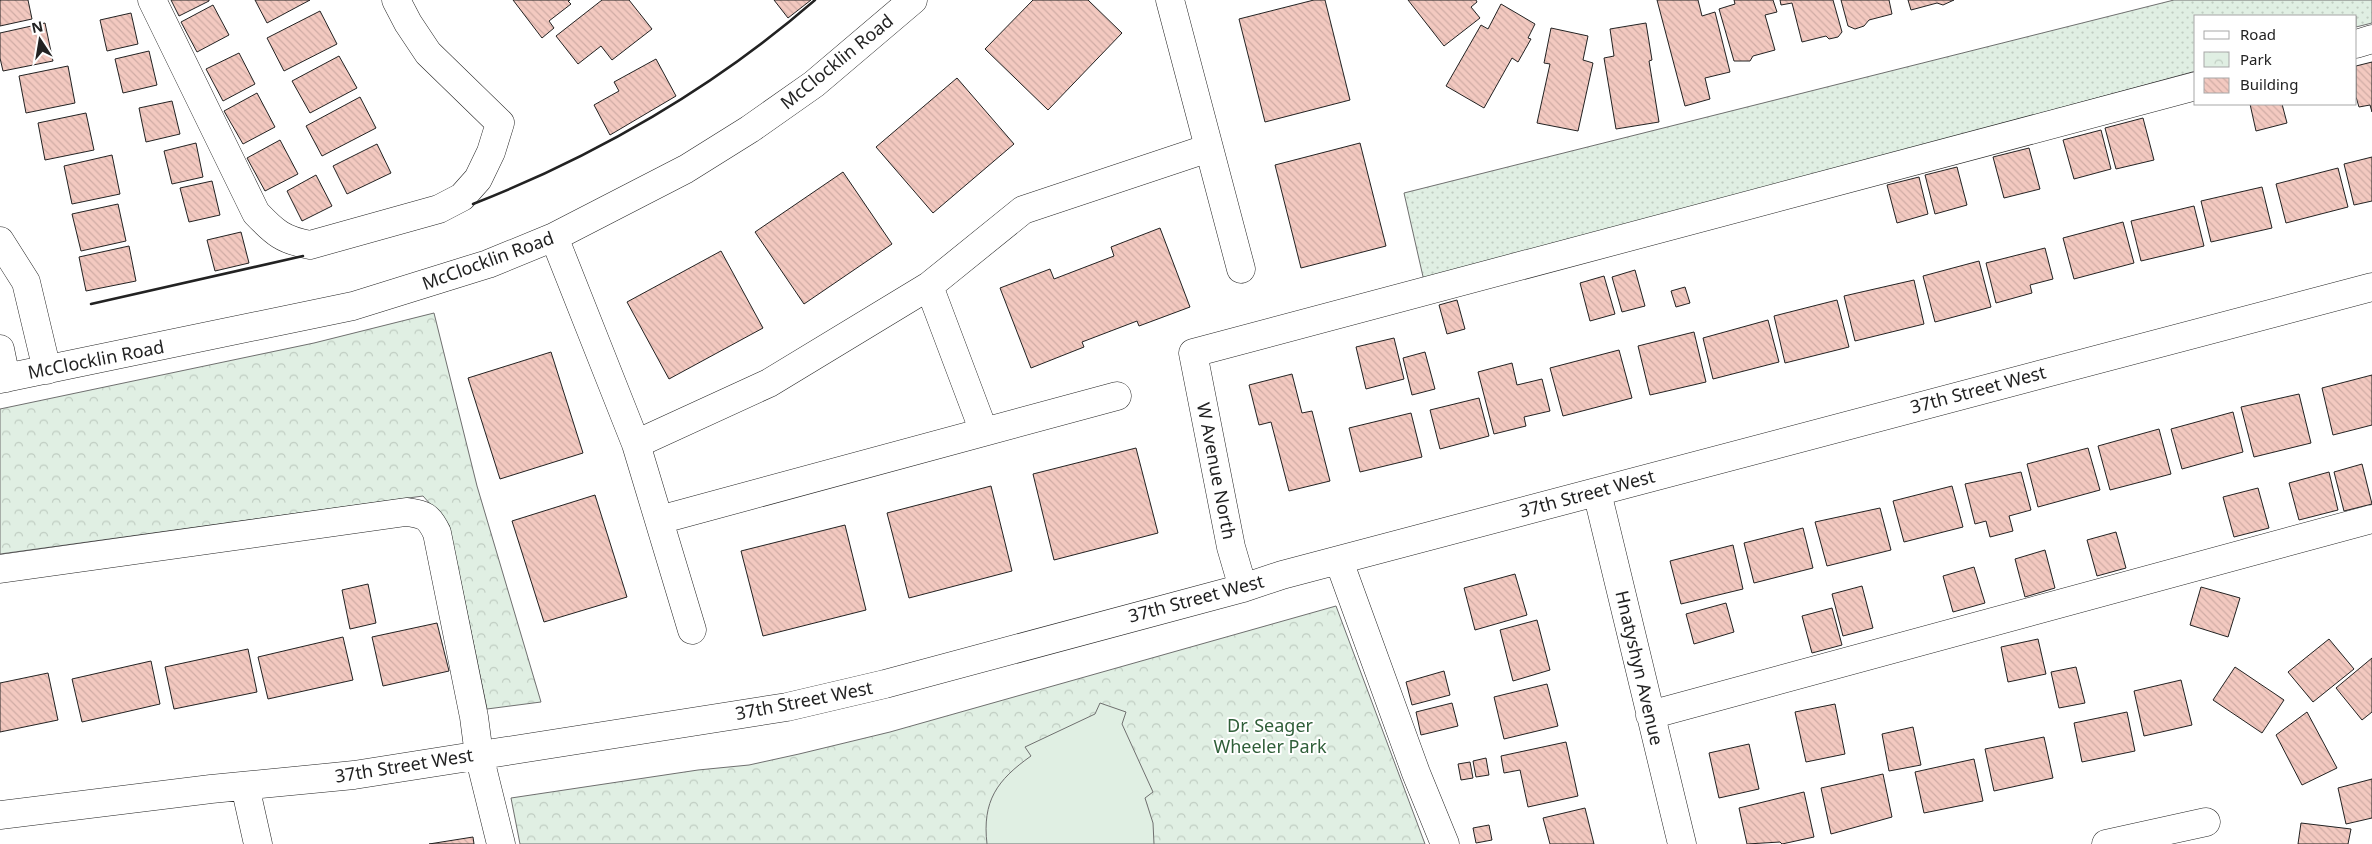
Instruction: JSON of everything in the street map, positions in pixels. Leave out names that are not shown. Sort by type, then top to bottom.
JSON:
[{"type":"street","points":[[152,0],[256,213],[272,230],[288,241],[310,245],[439,209],[462,197],[478,179],[491,152],[500,123],[428,53],[396,0]]},
{"type":"street","name":"McClocklin Road","points":[[3,379],[353,306],[488,264],[554,237],[686,169],[750,129],[814,84],[912,0]]},
{"type":"street","points":[[1170,0],[1241,269]]},
{"type":"street","points":[[2357,44],[2372,39]]},
{"type":"street","name":"W Avenue North","points":[[1243,588],[1231,547],[1192,353],[2194,87]]},
{"type":"street","points":[[636,444],[768,382],[929,286],[1023,210],[1209,148]]},
{"type":"street","points":[[554,237],[636,444],[692,630]]},
{"type":"street","points":[[0,241],[26,282],[47,370]]},
{"type":"street","points":[[929,286],[984,432]]},
{"type":"street","name":"37th Street West","points":[[0,815],[354,775],[479,755],[525,750],[787,707],[885,684],[1243,588],[1282,575],[2372,287]]},
{"type":"street","points":[[0,349],[3,379]]},
{"type":"street","points":[[659,520],[1117,396]]},
{"type":"street","name":"Hnatyshyn Avenue","points":[[1597,492],[1682,844]]},
{"type":"street","points":[[0,569],[406,512],[420,513],[431,520],[438,533],[474,717],[479,755],[501,844]]},
{"type":"street","points":[[1650,715],[2372,520]]},
{"type":"street","points":[[1339,561],[1413,763],[1445,844]]},
{"type":"street","points":[[246,786],[258,844]]},
{"type":"street","points":[[2106,844],[2206,822]]},
{"type":"green space","points":[[2174,0],[2372,0],[2372,23],[2357,27],[2357,15],[2194,15],[2194,72],[1424,281],[1404,193]]},
{"type":"green space","points":[[434,313],[477,486],[541,702],[487,709],[449,525],[423,496],[0,554],[0,409],[314,343]]},
{"type":"green space","name":"Dr. Seager Wheeler Park","points":[[1336,606],[1425,844],[520,844],[511,798],[698,770],[749,765],[799,754],[890,732]]},
{"type":"green space","points":[[1100,703],[1126,712],[1122,724],[1153,792],[1145,798],[1153,823],[1154,844],[987,844],[987,815],[994,793],[1009,774],[1031,756],[1025,747],[1095,714]]},
{"type":"building","points":[[0,0],[28,0],[32,19],[0,26]]},
{"type":"building","points":[[171,0],[209,0],[209,1],[179,16]]},
{"type":"building","points":[[255,0],[310,0],[267,23]]},
{"type":"building","points":[[513,0],[570,0],[568,1],[571,4],[549,21],[554,28],[542,38]]},
{"type":"building","points":[[602,0],[629,0],[652,29],[612,60],[601,46],[578,64],[556,36]]},
{"type":"building","points":[[774,0],[811,0],[788,18]]},
{"type":"building","points":[[1033,0],[1088,0],[1122,33],[1048,110],[985,49]]},
{"type":"building","points":[[1314,0],[1325,0],[1350,100],[1265,122],[1239,19]]},
{"type":"building","points":[[1408,0],[1476,0],[1477,2],[1471,7],[1480,18],[1444,46]]},
{"type":"building","points":[[1657,0],[1698,0],[1702,16],[1715,12],[1730,72],[1705,78],[1710,99],[1685,106]]},
{"type":"building","points":[[1734,0],[1773,0],[1777,12],[1765,15],[1775,50],[1753,56],[1750,61],[1734,61],[1719,9],[1735,4]]},
{"type":"building","points":[[1780,0],[1833,0],[1842,32],[1838,37],[1829,39],[1826,36],[1802,42],[1792,3],[1781,5]]},
{"type":"building","points":[[1841,0],[1889,0],[1892,14],[1869,20],[1864,26],[1855,29],[1848,26]]},
{"type":"building","points":[[1908,0],[1954,0],[1943,5],[1937,3],[1911,10]]},
{"type":"building","points":[[1501,4],[1535,24],[1528,38],[1531,39],[1518,62],[1512,58],[1484,108],[1446,86],[1481,25],[1488,29]]},
{"type":"building","points":[[213,5],[229,35],[197,52],[181,22]]},
{"type":"building","points":[[320,11],[337,44],[284,71],[267,38]]},
{"type":"building","points":[[131,13],[138,44],[107,51],[100,20]]},
{"type":"building","points":[[45,23],[53,61],[3,71],[0,58],[0,33]]},
{"type":"building","points":[[1646,23],[1652,60],[1649,61],[1659,122],[1616,129],[1604,58],[1614,56],[1610,29]]},
{"type":"building","points":[[1551,28],[1588,36],[1583,60],[1593,63],[1578,131],[1537,123],[1550,64],[1544,63]]},
{"type":"building","points":[[149,51],[157,85],[123,93],[115,59]]},
{"type":"building","points":[[239,53],[255,84],[223,101],[206,69]]},
{"type":"building","points":[[339,56],[357,88],[310,113],[292,81]]},
{"type":"building","points":[[656,59],[676,96],[610,135],[594,105],[619,91],[614,82]]},
{"type":"building","points":[[2372,62],[2372,112],[2370,105],[2359,107],[2357,100],[2357,66]]},
{"type":"building","points":[[68,66],[75,103],[26,113],[19,76]]},
{"type":"building","points":[[957,78],[1014,144],[933,213],[876,147]]},
{"type":"building","points":[[257,93],[275,127],[243,144],[224,111]]},
{"type":"building","points":[[360,97],[376,128],[322,156],[306,126]]},
{"type":"building","points":[[172,101],[180,134],[146,142],[139,108]]},
{"type":"building","points":[[2250,105],[2282,105],[2287,123],[2256,131]]},
{"type":"building","points":[[86,113],[94,150],[45,160],[38,123]]},
{"type":"building","points":[[2143,118],[2154,160],[2116,169],[2105,128]]},
{"type":"building","points":[[2101,130],[2111,169],[2074,179],[2063,140]]},
{"type":"building","points":[[280,140],[298,174],[265,191],[247,158]]},
{"type":"building","points":[[196,143],[203,177],[172,184],[164,151]]},
{"type":"building","points":[[1360,143],[1386,246],[1301,268],[1275,165]]},
{"type":"building","points":[[377,144],[391,173],[347,194],[333,166]]},
{"type":"building","points":[[2029,148],[2040,189],[2004,198],[1993,157]]},
{"type":"building","points":[[112,155],[120,194],[72,204],[64,166]]},
{"type":"building","points":[[2372,157],[2372,201],[2354,205],[2344,164]]},
{"type":"building","points":[[1957,167],[1967,205],[1935,214],[1925,175]]},
{"type":"building","points":[[2338,168],[2348,207],[2286,223],[2276,184]]},
{"type":"building","points":[[843,172],[892,244],[804,304],[755,232]]},
{"type":"building","points":[[316,175],[332,206],[302,221],[287,191]]},
{"type":"building","points":[[1919,177],[1928,214],[1897,223],[1887,185]]},
{"type":"building","points":[[212,181],[220,215],[189,222],[180,188]]},
{"type":"building","points":[[2262,187],[2272,228],[2211,242],[2201,201]]},
{"type":"building","points":[[118,204],[126,241],[81,251],[72,214]]},
{"type":"building","points":[[2194,206],[2204,246],[2141,261],[2131,221]]},
{"type":"building","points":[[2123,222],[2134,263],[2074,279],[2063,238]]},
{"type":"building","points":[[1160,228],[1190,307],[1139,326],[1137,321],[1082,342],[1084,347],[1031,368],[1000,288],[1050,269],[1054,279],[1114,256],[1111,247]]},
{"type":"building","points":[[241,232],[249,263],[215,271],[207,240]]},
{"type":"building","points":[[129,246],[136,281],[86,291],[79,257]]},
{"type":"building","points":[[2045,248],[2053,279],[2030,285],[2032,293],[1996,303],[1986,263]]},
{"type":"building","points":[[721,251],[763,328],[669,379],[627,302]]},
{"type":"building","points":[[1979,261],[1991,307],[1935,322],[1923,276]]},
{"type":"building","points":[[1635,270],[1645,306],[1622,312],[1612,277]]},
{"type":"building","points":[[1604,276],[1615,314],[1590,321],[1580,283]]},
{"type":"building","points":[[1914,280],[1924,324],[1855,341],[1844,296]]},
{"type":"building","points":[[1685,287],[1690,303],[1676,307],[1671,291]]},
{"type":"building","points":[[1457,300],[1465,329],[1447,334],[1439,305]]},
{"type":"building","points":[[1837,300],[1849,347],[1785,363],[1774,316]]},
{"type":"building","points":[[1768,320],[1779,362],[1713,379],[1703,338]]},
{"type":"building","points":[[1694,332],[1706,382],[1650,395],[1638,346]]},
{"type":"building","points":[[1394,338],[1404,379],[1366,389],[1356,347]]},
{"type":"building","points":[[1619,350],[1632,398],[1563,416],[1550,368]]},
{"type":"building","points":[[551,352],[583,453],[500,479],[468,378]]},
{"type":"building","points":[[1425,352],[1435,389],[1412,395],[1403,358]]},
{"type":"building","points":[[1512,363],[1517,385],[1542,379],[1550,411],[1524,417],[1526,426],[1494,434],[1478,372]]},
{"type":"building","points":[[1292,374],[1302,413],[1312,411],[1330,481],[1289,491],[1271,422],[1259,425],[1249,385]]},
{"type":"building","points":[[2372,375],[2372,425],[2333,435],[2322,388]]},
{"type":"building","points":[[2299,394],[2311,443],[2254,457],[2241,407]]},
{"type":"building","points":[[1479,398],[1489,436],[1440,449],[1430,410]]},
{"type":"building","points":[[2233,412],[2243,452],[2182,469],[2171,429]]},
{"type":"building","points":[[1411,413],[1422,457],[1360,472],[1349,428]]},
{"type":"building","points":[[2159,429],[2171,474],[2110,490],[2098,446]]},
{"type":"building","points":[[1136,448],[1158,533],[1054,560],[1033,474]]},
{"type":"building","points":[[2088,448],[2100,490],[2038,507],[2027,464]]},
{"type":"building","points":[[2362,464],[2372,504],[2344,511],[2334,472]]},
{"type":"building","points":[[2021,472],[2031,510],[2009,516],[2013,531],[1990,537],[1986,521],[1975,524],[1965,484]]},
{"type":"building","points":[[2329,472],[2338,510],[2299,520],[2289,483]]},
{"type":"building","points":[[991,486],[1012,571],[909,598],[887,513]]},
{"type":"building","points":[[1952,486],[1963,527],[1904,542],[1893,501]]},
{"type":"building","points":[[2258,488],[2269,528],[2234,537],[2223,497]]},
{"type":"building","points":[[595,495],[627,597],[544,622],[512,521]]},
{"type":"building","points":[[1880,508],[1891,550],[1827,566],[1815,522]]},
{"type":"building","points":[[845,525],[866,610],[763,636],[741,551]]},
{"type":"building","points":[[1803,528],[1813,568],[1754,583],[1744,543]]},
{"type":"building","points":[[2116,532],[2126,568],[2097,576],[2087,540]]},
{"type":"building","points":[[1733,545],[1743,589],[1681,604],[1670,561]]},
{"type":"building","points":[[2045,550],[2055,588],[2025,597],[2015,559]]},
{"type":"building","points":[[1974,567],[1985,603],[1953,612],[1943,576]]},
{"type":"building","points":[[1515,574],[1527,615],[1475,630],[1464,588]]},
{"type":"building","points":[[368,584],[376,623],[350,629],[342,590]]},
{"type":"building","points":[[1862,586],[1873,628],[1843,636],[1832,594]]},
{"type":"building","points":[[2201,587],[2240,598],[2228,637],[2190,625]]},
{"type":"building","points":[[1726,603],[1734,632],[1694,644],[1686,614]]},
{"type":"building","points":[[1832,608],[1842,645],[1812,653],[1802,616]]},
{"type":"building","points":[[1537,620],[1550,670],[1513,681],[1500,630]]},
{"type":"building","points":[[437,623],[449,671],[383,686],[372,637]]},
{"type":"building","points":[[343,637],[353,680],[268,699],[258,657]]},
{"type":"building","points":[[2038,639],[2046,674],[2008,682],[2001,647]]},
{"type":"building","points":[[2329,639],[2354,669],[2313,702],[2288,672]]},
{"type":"building","points":[[248,649],[257,692],[174,709],[165,667]]},
{"type":"building","points":[[2372,658],[2372,712],[2362,720],[2336,688]]},
{"type":"building","points":[[151,661],[160,704],[82,722],[72,679]]},
{"type":"building","points":[[2076,667],[2085,703],[2059,708],[2051,672]]},
{"type":"building","points":[[2235,667],[2284,700],[2262,733],[2213,700]]},
{"type":"building","points":[[1444,671],[1450,695],[1412,705],[1406,682]]},
{"type":"building","points":[[48,673],[58,720],[0,732],[0,683]]},
{"type":"building","points":[[2181,680],[2192,725],[2144,736],[2134,691]]},
{"type":"building","points":[[1547,684],[1558,726],[1504,739],[1494,697]]},
{"type":"building","points":[[1452,703],[1458,726],[1421,735],[1416,712]]},
{"type":"building","points":[[1835,704],[1845,754],[1806,762],[1795,712]]},
{"type":"building","points":[[2127,712],[2135,751],[2082,762],[2074,723]]},
{"type":"building","points":[[2307,712],[2337,768],[2302,785],[2276,735]]},
{"type":"building","points":[[1913,727],[1921,765],[1889,771],[1882,734]]},
{"type":"building","points":[[2044,737],[2053,778],[1994,791],[1985,749]]},
{"type":"building","points":[[1566,742],[1578,796],[1528,807],[1520,770],[1504,773],[1501,756]]},
{"type":"building","points":[[1749,744],[1759,789],[1719,798],[1709,753]]},
{"type":"building","points":[[1486,758],[1489,775],[1476,777],[1473,761]]},
{"type":"building","points":[[1974,759],[1983,801],[1924,813],[1915,772]]},
{"type":"building","points":[[1470,762],[1473,778],[1461,780],[1458,764]]},
{"type":"building","points":[[1883,774],[1892,817],[1831,834],[1821,788]]},
{"type":"building","points":[[2372,779],[2372,818],[2346,824],[2338,788]]},
{"type":"building","points":[[1804,792],[1814,837],[1782,844],[1780,842],[1747,844],[1739,808]]},
{"type":"building","points":[[1585,808],[1594,844],[1550,844],[1543,818]]},
{"type":"building","points":[[2301,823],[2351,829],[2348,844],[2298,844]]},
{"type":"building","points":[[1489,825],[1492,840],[1476,843],[1473,828]]},
{"type":"building","points":[[473,837],[474,844],[429,844]]},
{"type":"wall","points":[[473,204],[564,164],[653,117],[737,62],[815,0]]},
{"type":"wall","points":[[91,304],[303,256]]}]
